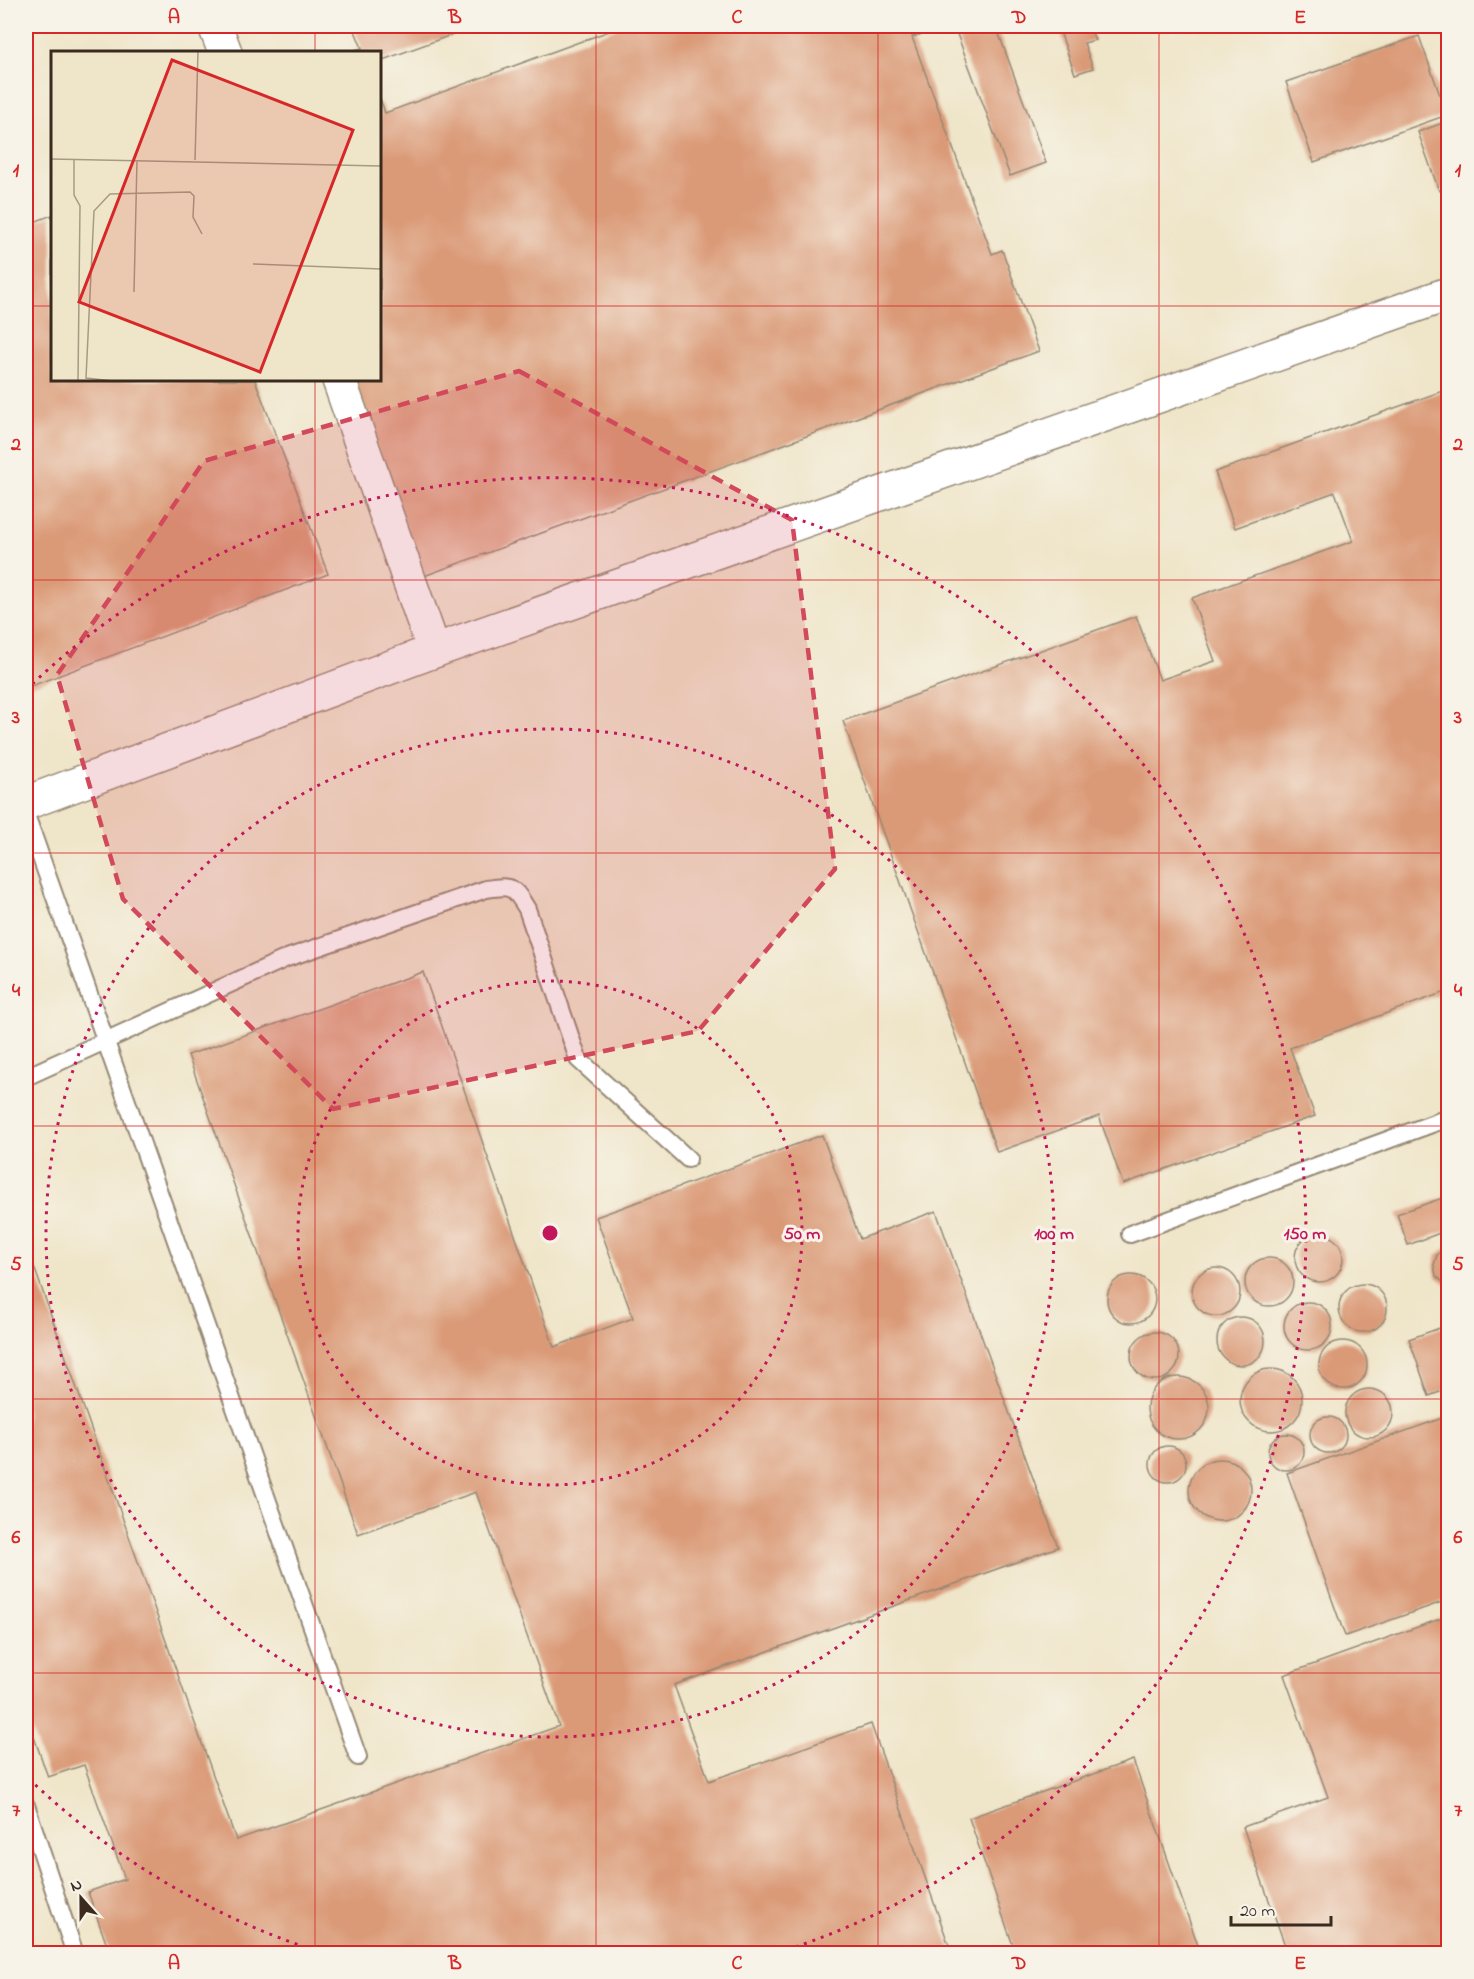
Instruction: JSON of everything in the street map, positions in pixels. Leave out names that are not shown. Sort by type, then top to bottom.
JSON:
[{"type":"street","points":[[215,26],[225,51]]},
{"type":"street","points":[[26,803],[434,651],[1449,294]]},
{"type":"street","points":[[339,381],[434,651]]},
{"type":"lane","points":[[26,815],[358,1757]]},
{"type":"lane","points":[[26,1077],[287,958],[486,889],[506,886],[517,892],[527,909],[578,1059],[688,1159]]},
{"type":"lane","points":[[1130,1234],[1449,1118]]},
{"type":"lane","points":[[26,1805],[75,1953]]},
{"type":"highlighted area","points":[[519,371],[792,520],[835,869],[698,1031],[333,1109],[123,899],[57,675],[204,461]]},
{"type":"building","points":[[353,26],[476,26],[381,61],[381,51],[353,51],[362,48]]},
{"type":"building","points":[[623,26],[920,26],[923,34],[912,37],[992,254],[1002,250],[1039,351],[424,576],[352,381],[381,381],[381,101],[385,113]]},
{"type":"building","points":[[954,26],[996,26],[1046,163],[1010,176]]},
{"type":"building","points":[[1058,26],[1089,26],[1095,40],[1084,43],[1093,68],[1075,74]]},
{"type":"building","points":[[1419,36],[1447,115],[1314,162],[1286,82]]},
{"type":"building","points":[[1448,121],[1448,187],[1439,191],[1418,132]]},
{"type":"building","points":[[51,215],[51,381],[255,381],[328,574],[26,688],[26,225]]},
{"type":"building","points":[[1448,389],[1448,991],[1290,1048],[1315,1116],[1123,1184],[1099,1116],[997,1152],[843,721],[1136,616],[1160,680],[1215,661],[1192,598],[1353,541],[1335,492],[1235,528],[1215,472]]},
{"type":"building","points":[[423,972],[554,1347],[633,1318],[596,1217],[822,1135],[860,1239],[936,1211],[1058,1547],[674,1685],[709,1781],[871,1724],[952,1954],[110,1954],[88,1892],[125,1879],[84,1765],[48,1777],[26,1714],[26,1244],[236,1840],[559,1726],[476,1492],[358,1534],[188,1055]]},
{"type":"building","points":[[1448,1196],[1448,1230],[1408,1245],[1397,1214]]},
{"type":"building","points":[[1314,1234],[1324,1234],[1336,1241],[1343,1253],[1343,1263],[1336,1275],[1324,1282],[1314,1282],[1299,1271],[1295,1263],[1295,1253],[1306,1238]]},
{"type":"building","points":[[1448,1246],[1448,1286],[1436,1276],[1434,1265],[1437,1255]]},
{"type":"building","points":[[1264,1258],[1274,1258],[1286,1265],[1293,1277],[1293,1287],[1286,1299],[1274,1306],[1264,1306],[1249,1295],[1245,1287],[1245,1277],[1256,1262]]},
{"type":"building","points":[[1211,1268],[1221,1268],[1233,1275],[1240,1287],[1240,1297],[1233,1309],[1221,1316],[1211,1316],[1196,1305],[1192,1297],[1192,1287],[1203,1272]]},
{"type":"building","points":[[1126,1275],[1136,1275],[1148,1282],[1155,1294],[1155,1304],[1148,1316],[1136,1323],[1126,1323],[1111,1312],[1107,1304],[1107,1294],[1118,1279]]},
{"type":"building","points":[[1358,1284],[1368,1284],[1380,1291],[1387,1303],[1387,1313],[1380,1325],[1368,1332],[1358,1332],[1343,1321],[1339,1313],[1339,1303],[1350,1288]]},
{"type":"building","points":[[1303,1302],[1313,1302],[1325,1309],[1332,1321],[1332,1331],[1325,1343],[1313,1350],[1303,1350],[1288,1339],[1284,1331],[1284,1321],[1295,1306]]},
{"type":"building","points":[[1236,1317],[1246,1317],[1258,1324],[1265,1336],[1265,1346],[1258,1358],[1246,1365],[1236,1365],[1221,1354],[1217,1346],[1217,1336],[1228,1321]]},
{"type":"building","points":[[1448,1325],[1448,1389],[1429,1396],[1409,1339]]},
{"type":"building","points":[[1150,1332],[1160,1332],[1172,1339],[1179,1351],[1179,1361],[1172,1373],[1160,1380],[1150,1380],[1135,1369],[1131,1361],[1131,1351],[1142,1336]]},
{"type":"building","points":[[1338,1341],[1348,1341],[1360,1348],[1367,1360],[1367,1370],[1360,1382],[1348,1389],[1338,1389],[1323,1378],[1319,1370],[1319,1360],[1330,1345]]},
{"type":"building","points":[[1265,1369],[1277,1369],[1293,1378],[1300,1388],[1302,1400],[1300,1412],[1293,1422],[1277,1431],[1265,1431],[1254,1426],[1245,1417],[1240,1406],[1240,1394],[1245,1383],[1254,1374]]},
{"type":"building","points":[[1172,1377],[1184,1377],[1200,1386],[1207,1396],[1209,1408],[1207,1420],[1200,1430],[1184,1439],[1172,1439],[1161,1434],[1152,1425],[1147,1414],[1147,1402],[1152,1391],[1161,1382]]},
{"type":"building","points":[[1364,1389],[1374,1389],[1386,1396],[1393,1408],[1393,1418],[1386,1430],[1374,1437],[1364,1437],[1349,1426],[1345,1418],[1345,1408],[1356,1393]]},
{"type":"building","points":[[1448,1416],[1448,1600],[1345,1636],[1287,1473]]},
{"type":"building","points":[[1328,1417],[1341,1422],[1346,1435],[1341,1448],[1328,1453],[1315,1448],[1310,1435],[1315,1422]]},
{"type":"building","points":[[1286,1434],[1299,1439],[1304,1452],[1299,1465],[1286,1470],[1273,1465],[1268,1452],[1273,1439]]},
{"type":"building","points":[[1168,1446],[1181,1451],[1186,1464],[1181,1477],[1168,1482],[1155,1477],[1150,1464],[1155,1451]]},
{"type":"building","points":[[1214,1459],[1226,1459],[1242,1468],[1249,1478],[1251,1490],[1249,1502],[1242,1512],[1226,1521],[1214,1521],[1203,1516],[1194,1507],[1189,1496],[1189,1484],[1194,1473],[1203,1464]]},
{"type":"building","points":[[1448,1616],[1448,1954],[1288,1954],[1243,1827],[1328,1797],[1284,1675]]},
{"type":"building","points":[[1133,1760],[1201,1954],[1016,1954],[969,1818]]}]
